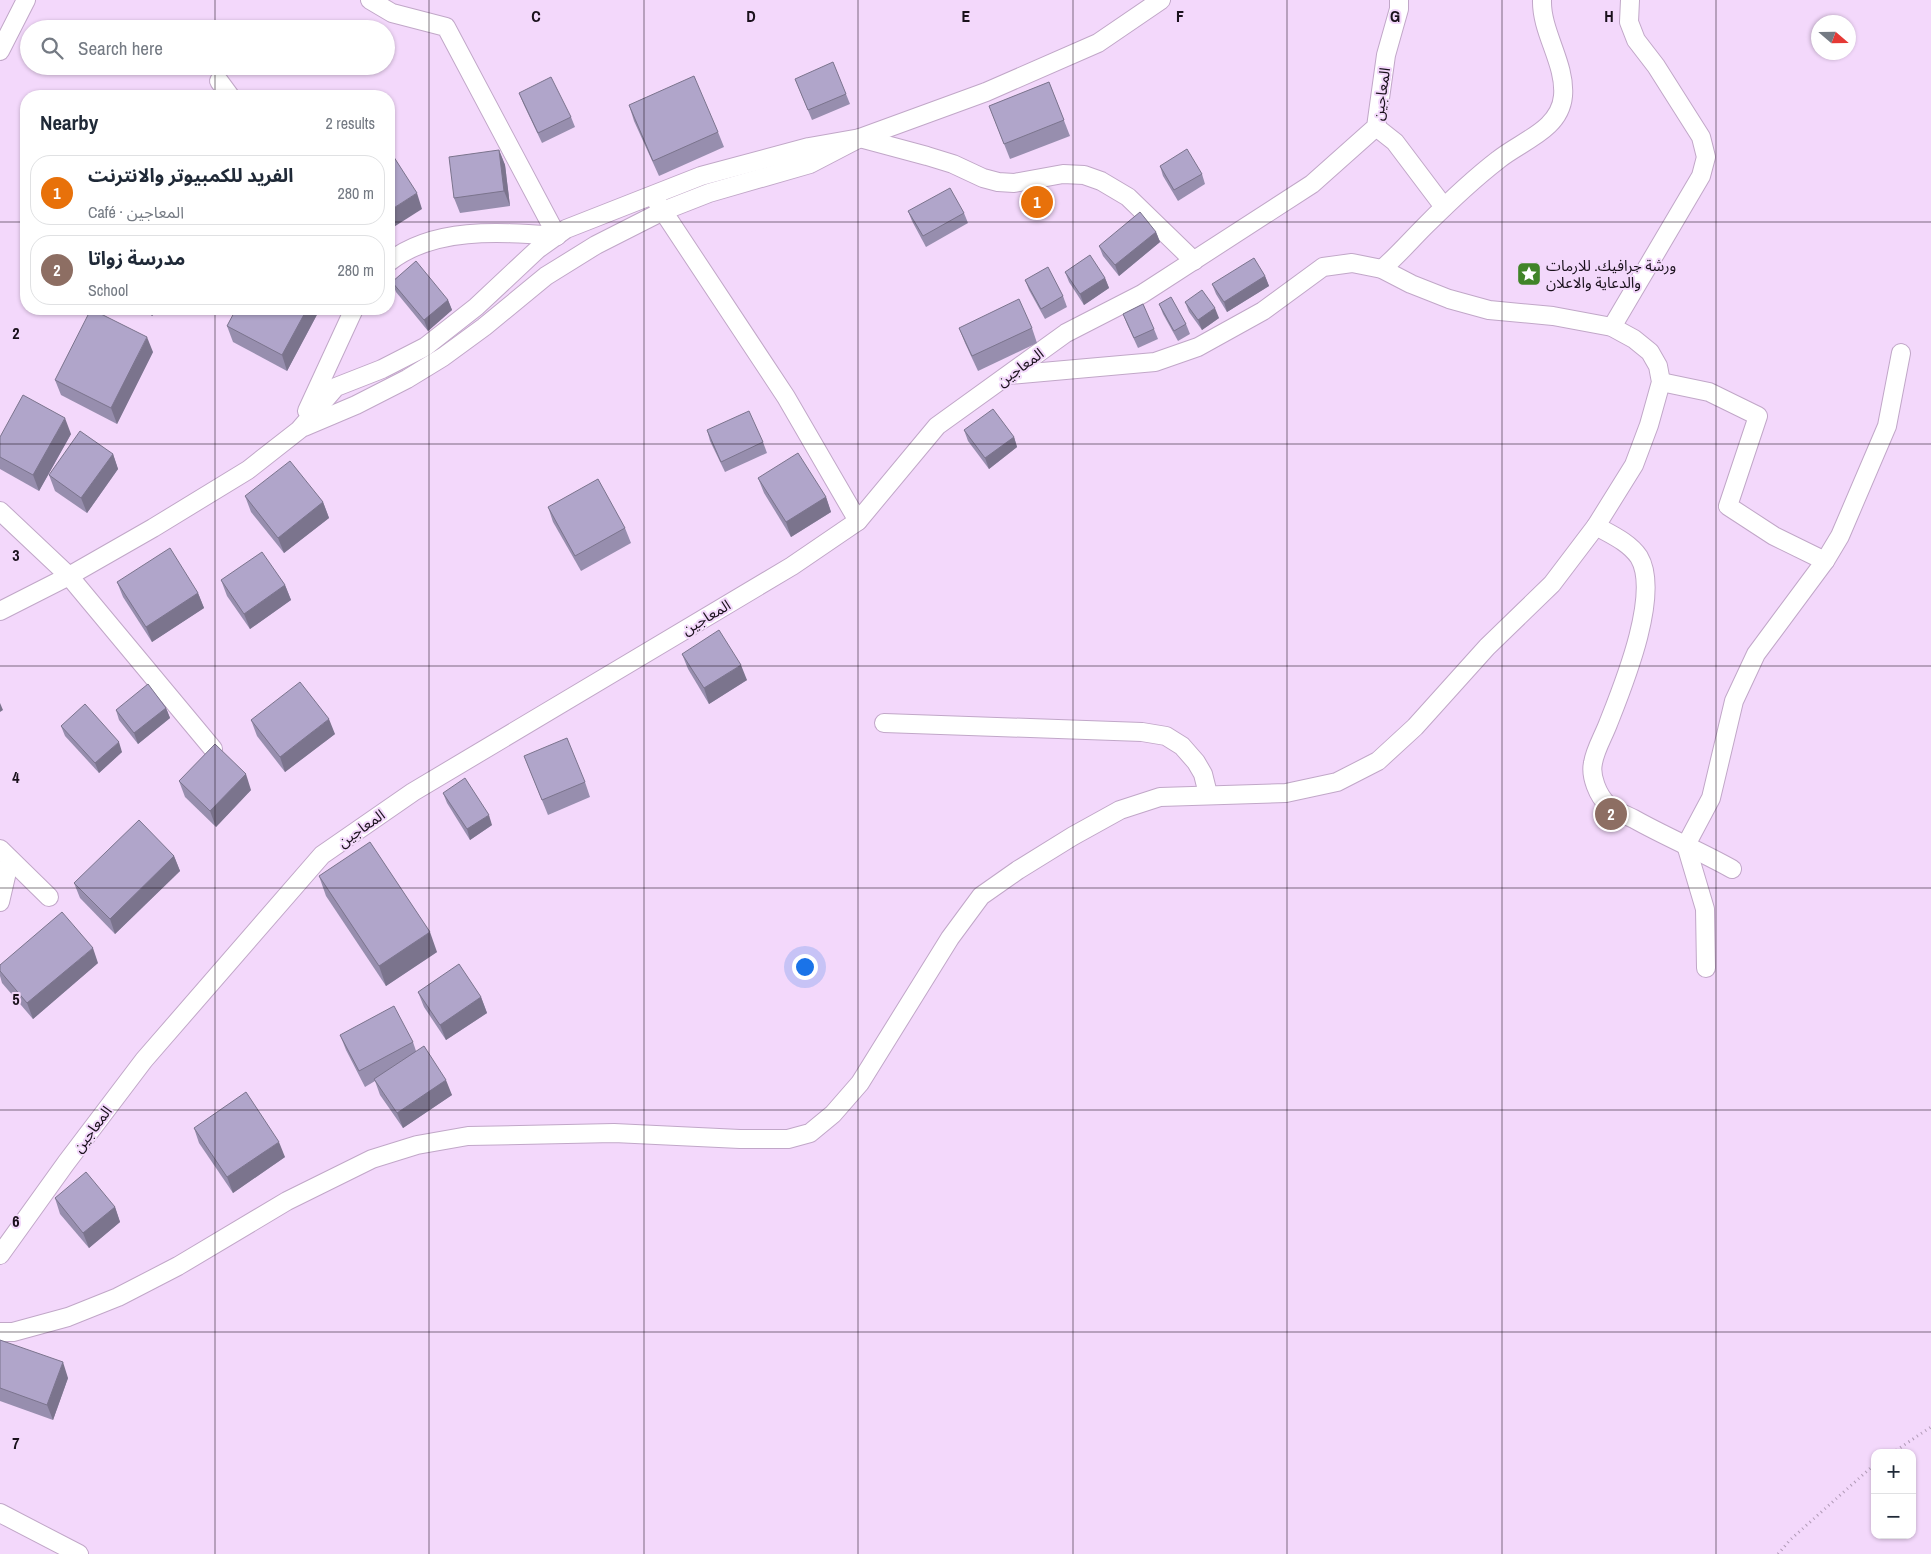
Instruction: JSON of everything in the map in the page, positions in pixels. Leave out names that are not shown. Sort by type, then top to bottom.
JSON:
[{"type":"street","points":[[0,51],[26,0]]},
{"type":"street","points":[[370,0],[392,13],[446,27],[557,236]]},
{"type":"street","points":[[299,430],[356,405],[407,379],[450,352],[546,276],[596,245],[663,211],[709,193],[810,164],[860,138],[986,92],[1098,43],[1161,0]]},
{"type":"street","name":"المعاجين","points":[[0,1255],[66,1163],[144,1060],[322,856],[413,792],[792,566],[858,521],[937,426],[1066,333],[1142,294],[1312,184],[1376,128],[1386,55],[1399,0]]},
{"type":"street","points":[[1382,269],[1444,207],[1498,159],[1548,126],[1560,107],[1563,87],[1544,17],[1542,0]]},
{"type":"street","points":[[1612,327],[1701,176],[1706,157],[1701,137],[1656,66],[1636,40],[1629,22],[1630,0]]},
{"type":"street","points":[[219,81],[226,90]]},
{"type":"street","points":[[1376,128],[1395,142],[1444,207]]},
{"type":"street","points":[[0,611],[69,576],[248,470],[299,430],[336,387],[382,369],[425,347],[476,307],[538,249],[566,229],[701,176],[809,147],[860,138],[936,158],[983,178],[998,182],[1014,183],[1063,174],[1084,175],[1101,181],[1128,197],[1194,262]]},
{"type":"street","points":[[652,194],[786,397],[858,521]]},
{"type":"street","points":[[395,257],[402,252],[441,238],[495,232],[557,236]]},
{"type":"street","points":[[0,1332],[13,1332],[68,1318],[118,1297],[178,1266],[287,1201],[372,1159],[417,1145],[468,1136],[614,1133],[740,1139],[788,1139],[810,1133],[833,1114],[860,1083],[950,938],[981,896],[1073,836],[1120,810],[1160,796],[1286,793],[1337,782],[1378,761],[1416,727],[1487,648],[1552,584],[1596,526],[1634,464],[1657,401],[1661,382],[1658,366],[1650,352],[1634,339],[1612,327],[1553,316],[1489,310],[1449,300],[1382,269],[1352,263],[1323,267],[1263,311],[1198,347],[1155,362],[1009,375]]},
{"type":"street","points":[[299,430],[351,315]]},
{"type":"street","points":[[1706,968],[1705,909],[1686,845],[1711,798],[1734,700],[1756,654],[1825,561],[1840,536],[1857,499],[1887,426],[1901,353]]},
{"type":"street","points":[[1661,382],[1709,392],[1758,416],[1728,506],[1774,536],[1825,561]]},
{"type":"street","points":[[0,511],[69,576],[213,750]]},
{"type":"street","points":[[1596,526],[1625,543],[1638,556],[1645,573],[1646,599],[1635,647],[1618,700],[1592,764],[1594,782],[1608,805],[1662,835],[1732,869]]},
{"type":"street","points":[[884,723],[1142,732],[1166,736],[1182,746],[1196,762],[1203,774],[1208,794]]},
{"type":"street","points":[[5,854],[49,897]]},
{"type":"street","points":[[0,902],[5,854]]},
{"type":"street","points":[[0,1513],[79,1554]]},
{"type":"path","points":[[1898,1449],[1931,1427]]},
{"type":"path","points":[[1778,1554],[1790,1540],[1871,1468]]},
{"type":"building","points":[[833,62],[846,94],[808,110],[795,79]]},
{"type":"building","points":[[694,76],[718,132],[653,161],[629,105]]},
{"type":"building","points":[[551,77],[571,117],[538,133],[519,93]]},
{"type":"building","points":[[1049,82],[1064,120],[1004,144],[989,106]]},
{"type":"building","points":[[1187,149],[1202,174],[1174,190],[1160,166]]},
{"type":"building","points":[[499,150],[504,191],[454,198],[449,157]]},
{"type":"building","points":[[395,159],[417,193],[395,207]]},
{"type":"building","points":[[950,188],[964,213],[923,236],[908,211]]},
{"type":"building","points":[[1140,212],[1156,232],[1115,265],[1099,246]]},
{"type":"building","points":[[1090,255],[1105,278],[1080,294],[1065,272]]},
{"type":"building","points":[[1254,258],[1265,276],[1224,302],[1212,284]]},
{"type":"building","points":[[416,261],[448,300],[424,320],[395,286],[395,279]]},
{"type":"building","points":[[1048,267],[1063,296],[1041,309],[1025,280]]},
{"type":"building","points":[[1202,290],[1215,308],[1198,320],[1185,302]]},
{"type":"building","points":[[1171,297],[1186,324],[1174,331],[1159,304]]},
{"type":"building","points":[[1019,299],[1032,328],[972,356],[959,328]]},
{"type":"building","points":[[1143,304],[1154,329],[1134,338],[1123,314]]},
{"type":"building","points":[[88,315],[103,315],[147,337],[111,408],[55,380]]},
{"type":"building","points":[[233,315],[304,315],[282,355],[227,326]]},
{"type":"building","points":[[23,395],[65,418],[33,475],[0,457],[0,437]]},
{"type":"building","points":[[993,409],[1014,437],[985,458],[964,430]]},
{"type":"building","points":[[749,411],[763,442],[721,462],[707,430]]},
{"type":"building","points":[[80,431],[113,454],[81,498],[49,475]]},
{"type":"building","points":[[798,453],[826,497],[786,522],[758,478]]},
{"type":"building","points":[[290,461],[323,502],[278,538],[245,496]]},
{"type":"building","points":[[598,479],[625,528],[575,556],[548,507]]},
{"type":"building","points":[[170,548],[198,593],[146,627],[117,582]]},
{"type":"building","points":[[262,552],[285,585],[244,614],[221,580]]},
{"type":"building","points":[[719,630],[741,665],[704,688],[682,654]]},
{"type":"building","points":[[300,682],[329,719],[280,757],[251,720]]},
{"type":"building","points":[[148,684],[166,708],[134,733],[116,710]]},
{"type":"building","points":[[85,704],[119,742],[95,763],[61,726]]},
{"type":"building","points":[[567,738],[585,782],[542,800],[524,756]]},
{"type":"building","points":[[215,744],[246,774],[210,811],[179,781]]},
{"type":"building","points":[[465,778],[489,815],[467,829],[443,793]]},
{"type":"building","points":[[139,820],[174,856],[110,919],[74,883]]},
{"type":"building","points":[[370,842],[430,932],[379,966],[319,876]]},
{"type":"building","points":[[62,912],[93,948],[27,1003],[0,971],[0,965]]},
{"type":"building","points":[[459,964],[481,997],[440,1025],[418,992]]},
{"type":"building","points":[[394,1006],[413,1042],[359,1071],[340,1035]]},
{"type":"building","points":[[424,1046],[446,1080],[397,1113],[374,1079]]},
{"type":"building","points":[[246,1092],[279,1142],[227,1177],[194,1128]]},
{"type":"building","points":[[86,1172],[115,1207],[83,1233],[55,1198]]},
{"type":"building","points":[[0,1340],[63,1362],[47,1405],[0,1388]]},
{"type":"place","name":"الفريد للكمبيوتر والانترنت","points":[[1037,202]]},
{"type":"place","name":"ورشة جرافيك. للارمات والدعاية والاعلان","points":[[1529,274]]},
{"type":"place","name":"مدرسة زواتا","points":[[1611,814]]}]
